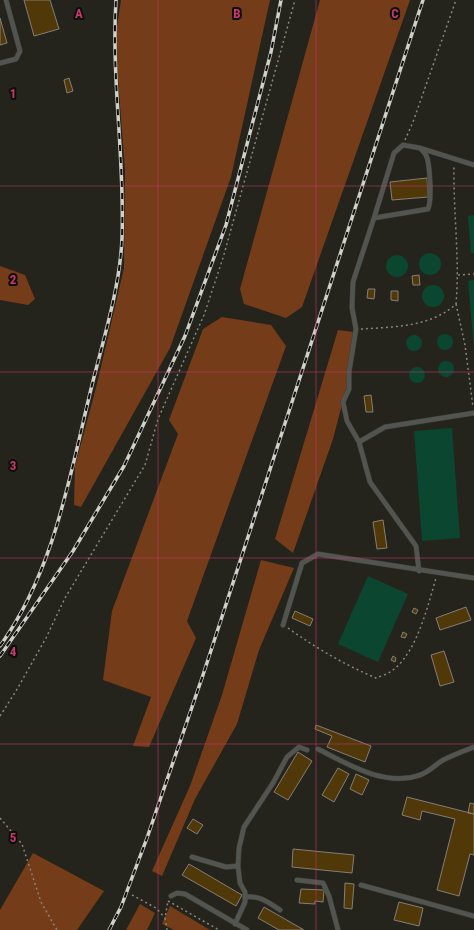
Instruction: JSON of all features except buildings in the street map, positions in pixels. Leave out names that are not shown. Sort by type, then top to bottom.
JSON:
[{"type":"lane","points":[[0,63],[16,59],[20,51],[6,0]]},
{"type":"lane","points":[[419,570],[416,546],[370,482],[359,442],[347,421],[343,402],[349,389],[349,372],[356,329],[352,308],[353,282],[394,153],[403,145],[420,148],[474,166]]},
{"type":"lane","points":[[374,218],[428,209],[430,202],[428,163],[426,155],[420,148]]},
{"type":"lane","points":[[359,442],[385,427],[474,413]]},
{"type":"lane","points":[[283,625],[302,563],[318,554],[474,578]]},
{"type":"lane","points":[[235,924],[245,902],[245,897],[240,883],[238,866],[239,848],[244,827],[251,814],[273,783],[287,757],[299,747],[307,750]]},
{"type":"lane","points":[[318,750],[373,774],[392,779],[419,776],[428,772],[442,761],[474,747]]},
{"type":"lane","points":[[192,857],[226,867],[238,866]]},
{"type":"lane","points":[[297,880],[323,883],[329,896],[338,930]]},
{"type":"lane","points":[[361,885],[474,916]]},
{"type":"lane","points":[[171,896],[177,893],[185,894],[247,930]]},
{"type":"lane","points":[[245,897],[253,896],[264,899],[280,910]]},
{"type":"path","points":[[0,716],[46,638],[65,598],[145,465],[158,419],[204,315],[223,258],[295,0]]},
{"type":"path","points":[[403,145],[413,122],[456,0]]},
{"type":"path","points":[[454,159],[454,233],[458,275],[456,304],[465,345],[474,413]]},
{"type":"path","points":[[458,275],[474,274]]},
{"type":"path","points":[[356,329],[404,326],[445,314],[456,304]]},
{"type":"path","points":[[283,625],[310,644],[351,667],[376,678],[393,670],[411,649],[427,612],[438,573]]},
{"type":"path","points":[[0,818],[22,844],[41,902],[57,930]]},
{"type":"path","points":[[132,895],[156,908],[165,918]]},
{"type":"path","points":[[167,930],[165,918],[168,901],[171,896]]},
{"type":"path","points":[[168,901],[219,930]]},
{"type":"shaded area","points":[[121,0],[270,0],[231,177],[170,348],[81,507],[74,505],[75,466],[96,388],[124,268],[125,170],[115,40]]},
{"type":"shaded area","points":[[320,0],[410,0],[302,307],[286,318],[244,304],[240,289]]},
{"type":"shaded area","points":[[474,215],[474,253],[471,253],[468,216]]},
{"type":"shaded area","points":[[430,253],[438,256],[441,264],[438,272],[430,275],[422,272],[419,264],[422,256]]},
{"type":"shaded area","points":[[397,255],[405,258],[408,266],[405,274],[397,277],[389,274],[386,266],[389,258]]},
{"type":"shaded area","points":[[0,266],[25,275],[35,299],[28,305],[0,300]]},
{"type":"shaded area","points":[[474,280],[474,349],[468,281]]},
{"type":"shaded area","points":[[433,285],[441,288],[444,296],[441,304],[433,307],[425,304],[422,296],[425,288]]},
{"type":"shaded area","points":[[222,317],[271,325],[286,346],[187,621],[196,638],[149,747],[133,746],[151,697],[103,680],[112,611],[178,434],[169,420],[203,329]]},
{"type":"shaded area","points":[[338,330],[353,332],[346,389],[333,439],[293,553],[275,539]]},
{"type":"shaded area","points":[[442,334],[448,334],[453,339],[451,348],[448,350],[442,350],[437,345],[437,339]]},
{"type":"shaded area","points":[[411,335],[417,335],[422,340],[420,349],[417,351],[411,351],[406,346],[406,340]]},
{"type":"shaded area","points":[[443,361],[449,361],[454,366],[452,375],[449,377],[443,377],[438,372],[438,366]]},
{"type":"shaded area","points":[[414,367],[420,367],[425,372],[423,381],[420,383],[414,383],[409,378],[409,372]]},
{"type":"shaded area","points":[[452,428],[460,538],[422,541],[414,431]]},
{"type":"shaded area","points":[[261,560],[294,568],[259,650],[237,724],[195,799],[162,876],[152,871],[190,786],[222,695]]},
{"type":"shaded area","points":[[368,576],[408,594],[378,662],[338,644]]},
{"type":"shaded area","points":[[33,853],[104,891],[77,930],[0,930],[0,910]]},
{"type":"shaded area","points":[[140,904],[155,913],[147,930],[126,930]]},
{"type":"shaded area","points":[[170,906],[210,930],[174,930],[162,924]]},
{"type":"railway","points":[[0,646],[19,617],[34,586],[58,520],[68,487],[115,293],[121,256],[122,238],[122,178],[115,59],[116,0]]},
{"type":"railway","points":[[0,656],[73,551],[124,466],[185,336],[226,225],[271,52],[281,0]]},
{"type":"railway","points":[[109,930],[121,907],[147,838],[203,675],[423,0]]}]
